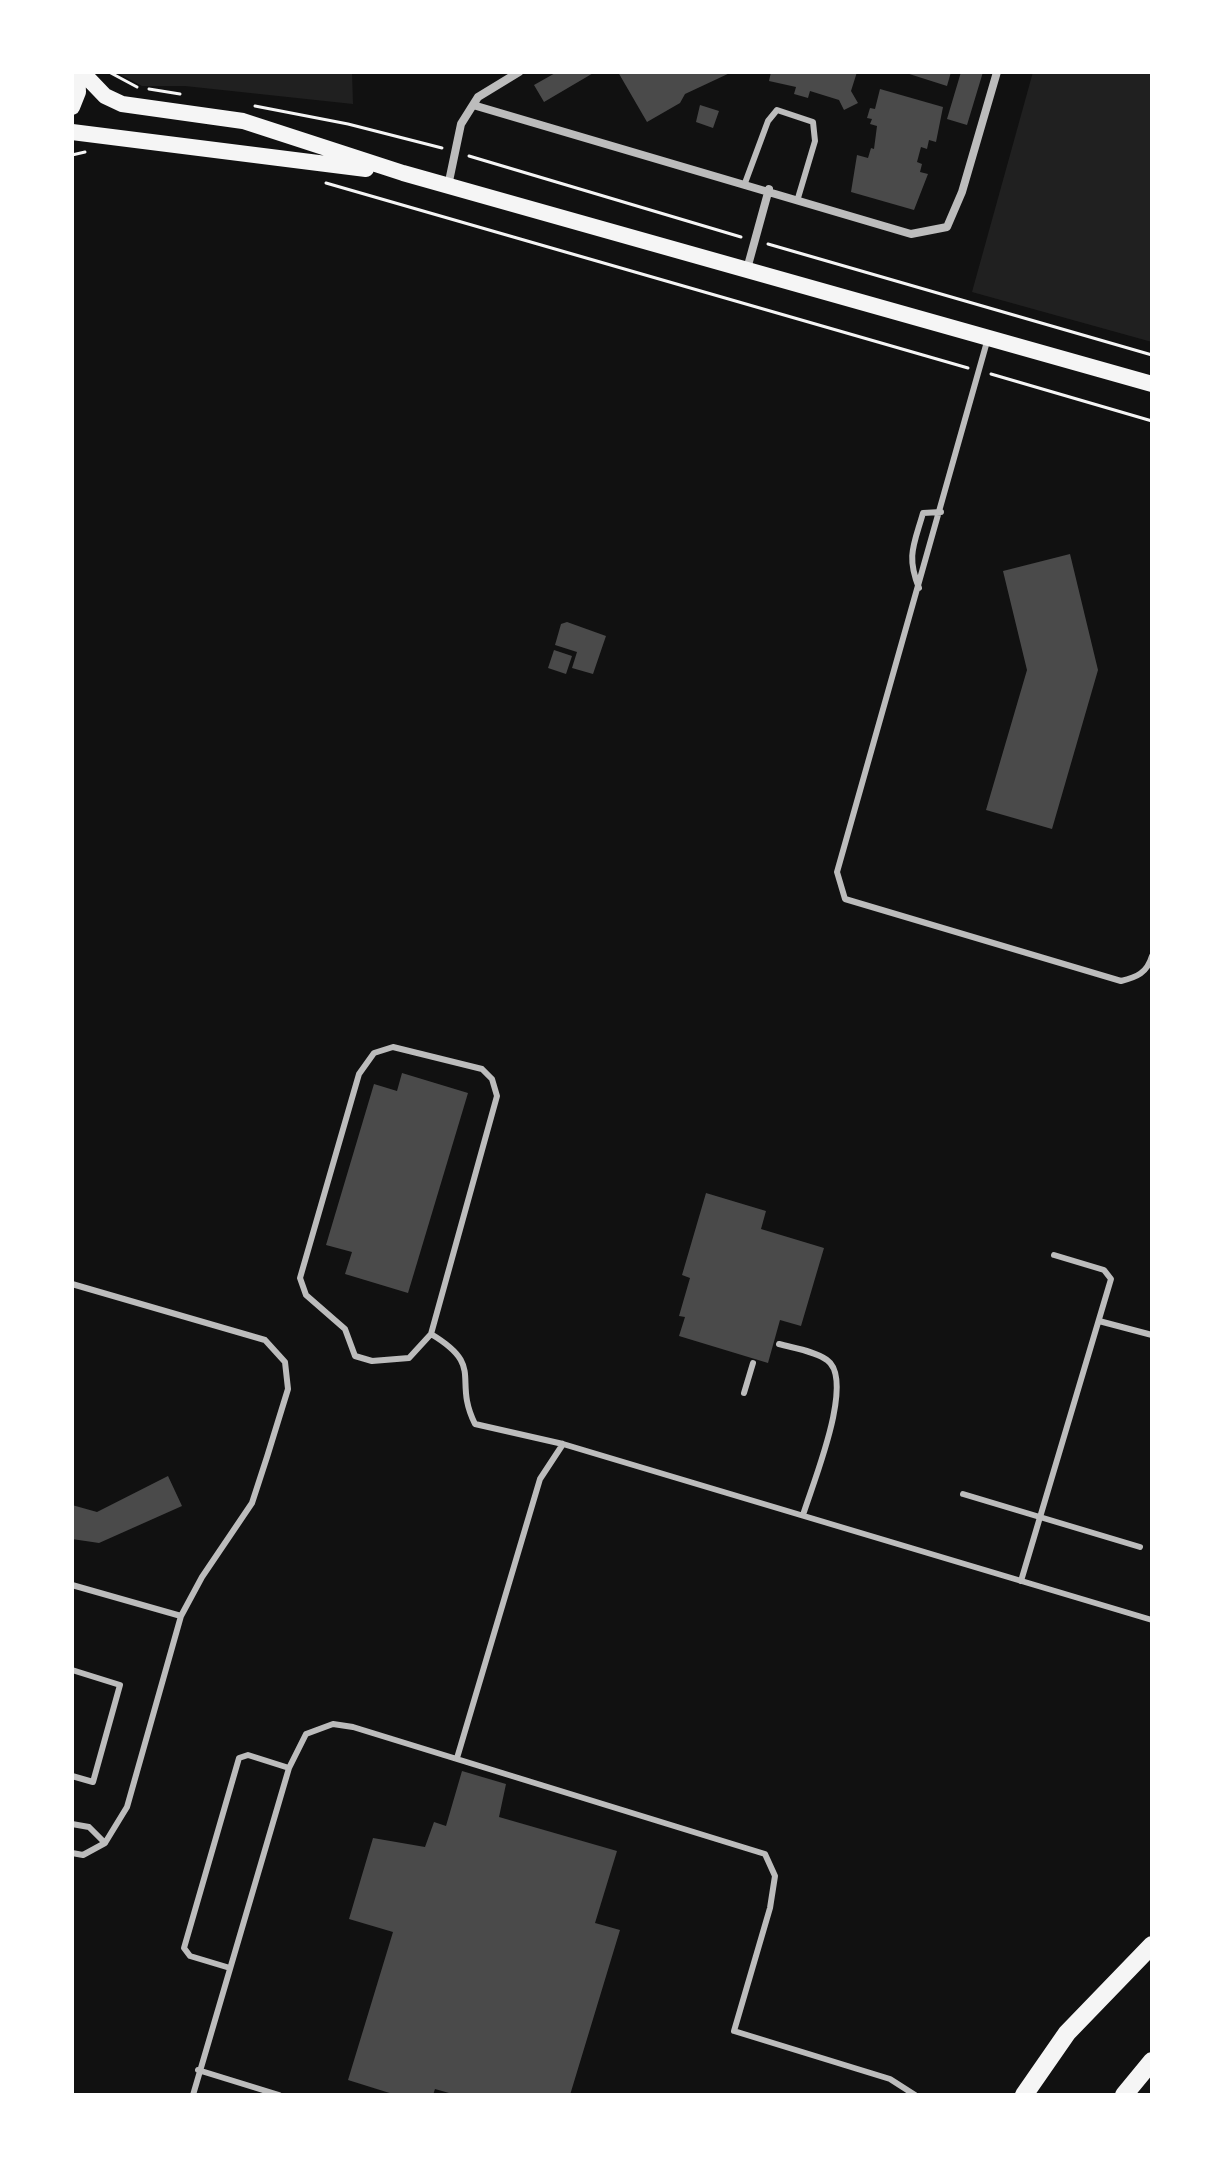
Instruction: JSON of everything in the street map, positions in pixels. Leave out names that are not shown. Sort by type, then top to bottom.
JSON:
[{"type":"main road","points":[[72,107],[78,92],[79,72]]},
{"type":"main road","points":[[79,72],[105,96],[122,104],[243,121],[403,173],[1152,384]]},
{"type":"main road","points":[[75,135],[403,173]]},
{"type":"main road","points":[[1024,2095],[1067,2033],[1152,1945]]},
{"type":"main road","points":[[1124,2095],[1152,2061]]},
{"type":"street","points":[[448,186],[461,124],[478,97],[519,72]]},
{"type":"street","points":[[473,105],[769,189],[911,234],[947,227],[962,192],[997,72]]},
{"type":"street","points":[[747,270],[769,189]]},
{"type":"lane","points":[[745,183],[768,121],[777,110],[813,122],[815,141],[798,198]]},
{"type":"lane","points":[[988,338],[837,872],[845,899],[1121,981],[1136,977],[1149,968],[1152,956]]},
{"type":"lane","points":[[919,588],[909,565],[919,526],[923,513],[941,512]]},
{"type":"lane","points":[[393,1047],[482,1069],[492,1079],[497,1096],[431,1334],[409,1358],[372,1361],[355,1356],[345,1329],[306,1295],[300,1278],[359,1074],[374,1053],[393,1047]]},
{"type":"lane","points":[[1021,1581],[1111,1279],[1108,1272],[1054,1255]]},
{"type":"lane","points":[[72,1284],[265,1340],[285,1362],[288,1389],[252,1503],[202,1577],[181,1616],[127,1807],[105,1843],[83,1855],[72,1853]]},
{"type":"lane","points":[[1099,1321],[1152,1335]]},
{"type":"lane","points":[[431,1334],[452,1347],[464,1361],[466,1406],[475,1424],[563,1444],[1152,1620]]},
{"type":"lane","points":[[779,1344],[827,1359],[837,1371],[838,1397],[803,1515]]},
{"type":"lane","points":[[744,1393],[753,1363]]},
{"type":"lane","points":[[457,1758],[540,1479],[563,1444]]},
{"type":"lane","points":[[963,1494],[1140,1547]]},
{"type":"lane","points":[[72,1585],[181,1616]]},
{"type":"lane","points":[[72,1670],[120,1685],[93,1782],[72,1776]]},
{"type":"lane","points":[[193,2095],[289,1768],[306,1734],[333,1724],[457,1758],[765,1854],[775,1876],[770,1908],[734,2031],[890,2079],[915,2095]]},
{"type":"lane","points":[[230,1968],[190,1956],[184,1948],[239,1758],[248,1755],[289,1768]]},
{"type":"lane","points":[[72,1824],[89,1827],[105,1843]]},
{"type":"lane","points":[[198,2070],[279,2095]]},
{"type":"path","points":[[109,72],[128,85],[191,97]]},
{"type":"path","points":[[243,104],[348,124],[455,152],[1152,355]]},
{"type":"path","points":[[72,155],[95,152]]},
{"type":"path","points":[[323,182],[1152,421]]},
{"type":"shaded area","points":[[116,72],[352,72],[353,104],[185,86],[142,86]]},
{"type":"shaded area","points":[[1033,72],[1152,72],[1152,342],[972,292]]},
{"type":"building","points":[[557,72],[595,72],[544,102],[534,85]]},
{"type":"building","points":[[618,72],[732,72],[685,94],[680,103],[647,122]]},
{"type":"building","points":[[771,72],[857,72],[851,91],[858,103],[844,110],[839,100],[810,91],[808,98],[794,94],[796,87],[769,81]]},
{"type":"building","points":[[903,72],[951,72],[947,86]]},
{"type":"building","points":[[961,72],[983,72],[967,125],[947,119]]},
{"type":"building","points":[[880,89],[943,107],[936,142],[929,140],[927,149],[921,147],[917,162],[922,164],[920,172],[928,174],[914,210],[851,192],[857,155],[868,158],[871,148],[874,149],[877,126],[870,124],[872,119],[867,118],[870,108],[875,109]]},
{"type":"building","points":[[700,105],[719,111],[713,128],[696,122]]},
{"type":"building","points":[[1070,554],[1098,670],[1052,829],[986,810],[1027,670],[1003,571]]},
{"type":"building","points":[[567,622],[606,636],[593,674],[572,668],[577,652],[555,645],[561,624]]},
{"type":"building","points":[[554,650],[572,656],[566,674],[548,668]]},
{"type":"building","points":[[402,1073],[468,1093],[408,1293],[345,1274],[352,1252],[326,1245],[374,1084],[397,1091]]},
{"type":"building","points":[[706,1193],[766,1211],[761,1229],[824,1248],[801,1326],[780,1320],[768,1363],[679,1336],[685,1317],[679,1316],[690,1278],[682,1275]]},
{"type":"building","points":[[168,1476],[182,1506],[99,1543],[72,1539],[72,1505],[97,1512]]},
{"type":"building","points":[[462,1771],[506,1784],[499,1817],[617,1851],[595,1923],[620,1930],[570,2095],[456,2095],[435,2089],[433,2095],[396,2095],[348,2080],[393,1932],[349,1919],[373,1838],[425,1847],[434,1822],[446,1826]]}]
